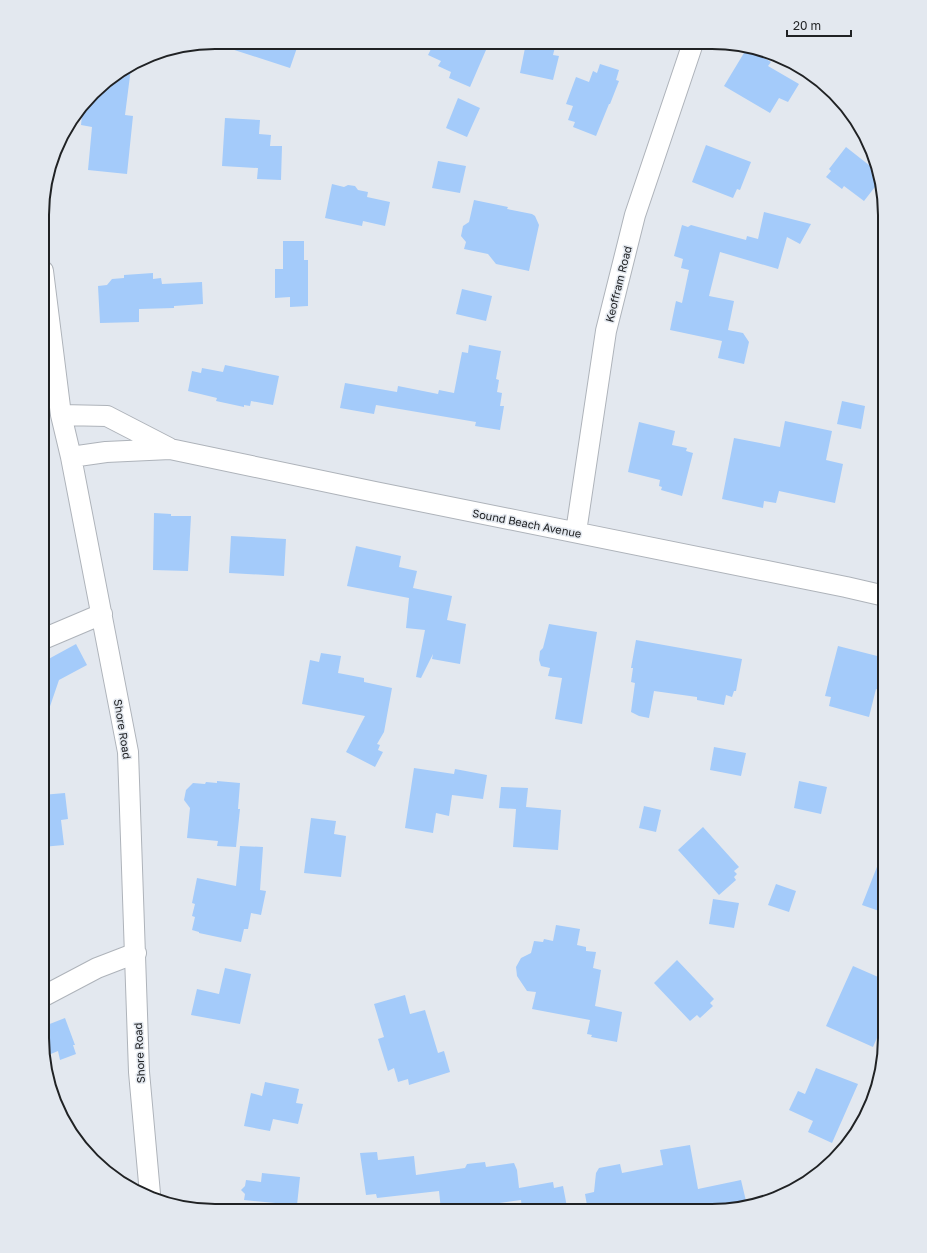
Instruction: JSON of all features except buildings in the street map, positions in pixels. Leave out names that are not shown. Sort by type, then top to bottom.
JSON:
[{"type":"street","name":"Keoffram Road","points":[[576,532],[606,330],[635,215],[691,49]]},
{"type":"street","name":"Shore Road","points":[[49,319],[61,415],[71,457],[128,752],[139,1072],[150,1190]]},
{"type":"street","name":"Sound Beach Avenue","points":[[61,415],[107,416],[170,449]]},
{"type":"street","name":"Sound Beach Avenue","points":[[71,457],[106,452],[170,449],[375,492],[839,585],[878,594]]},
{"type":"street","points":[[49,636],[102,614]]},
{"type":"street","points":[[49,993],[97,968],[136,953]]}]
